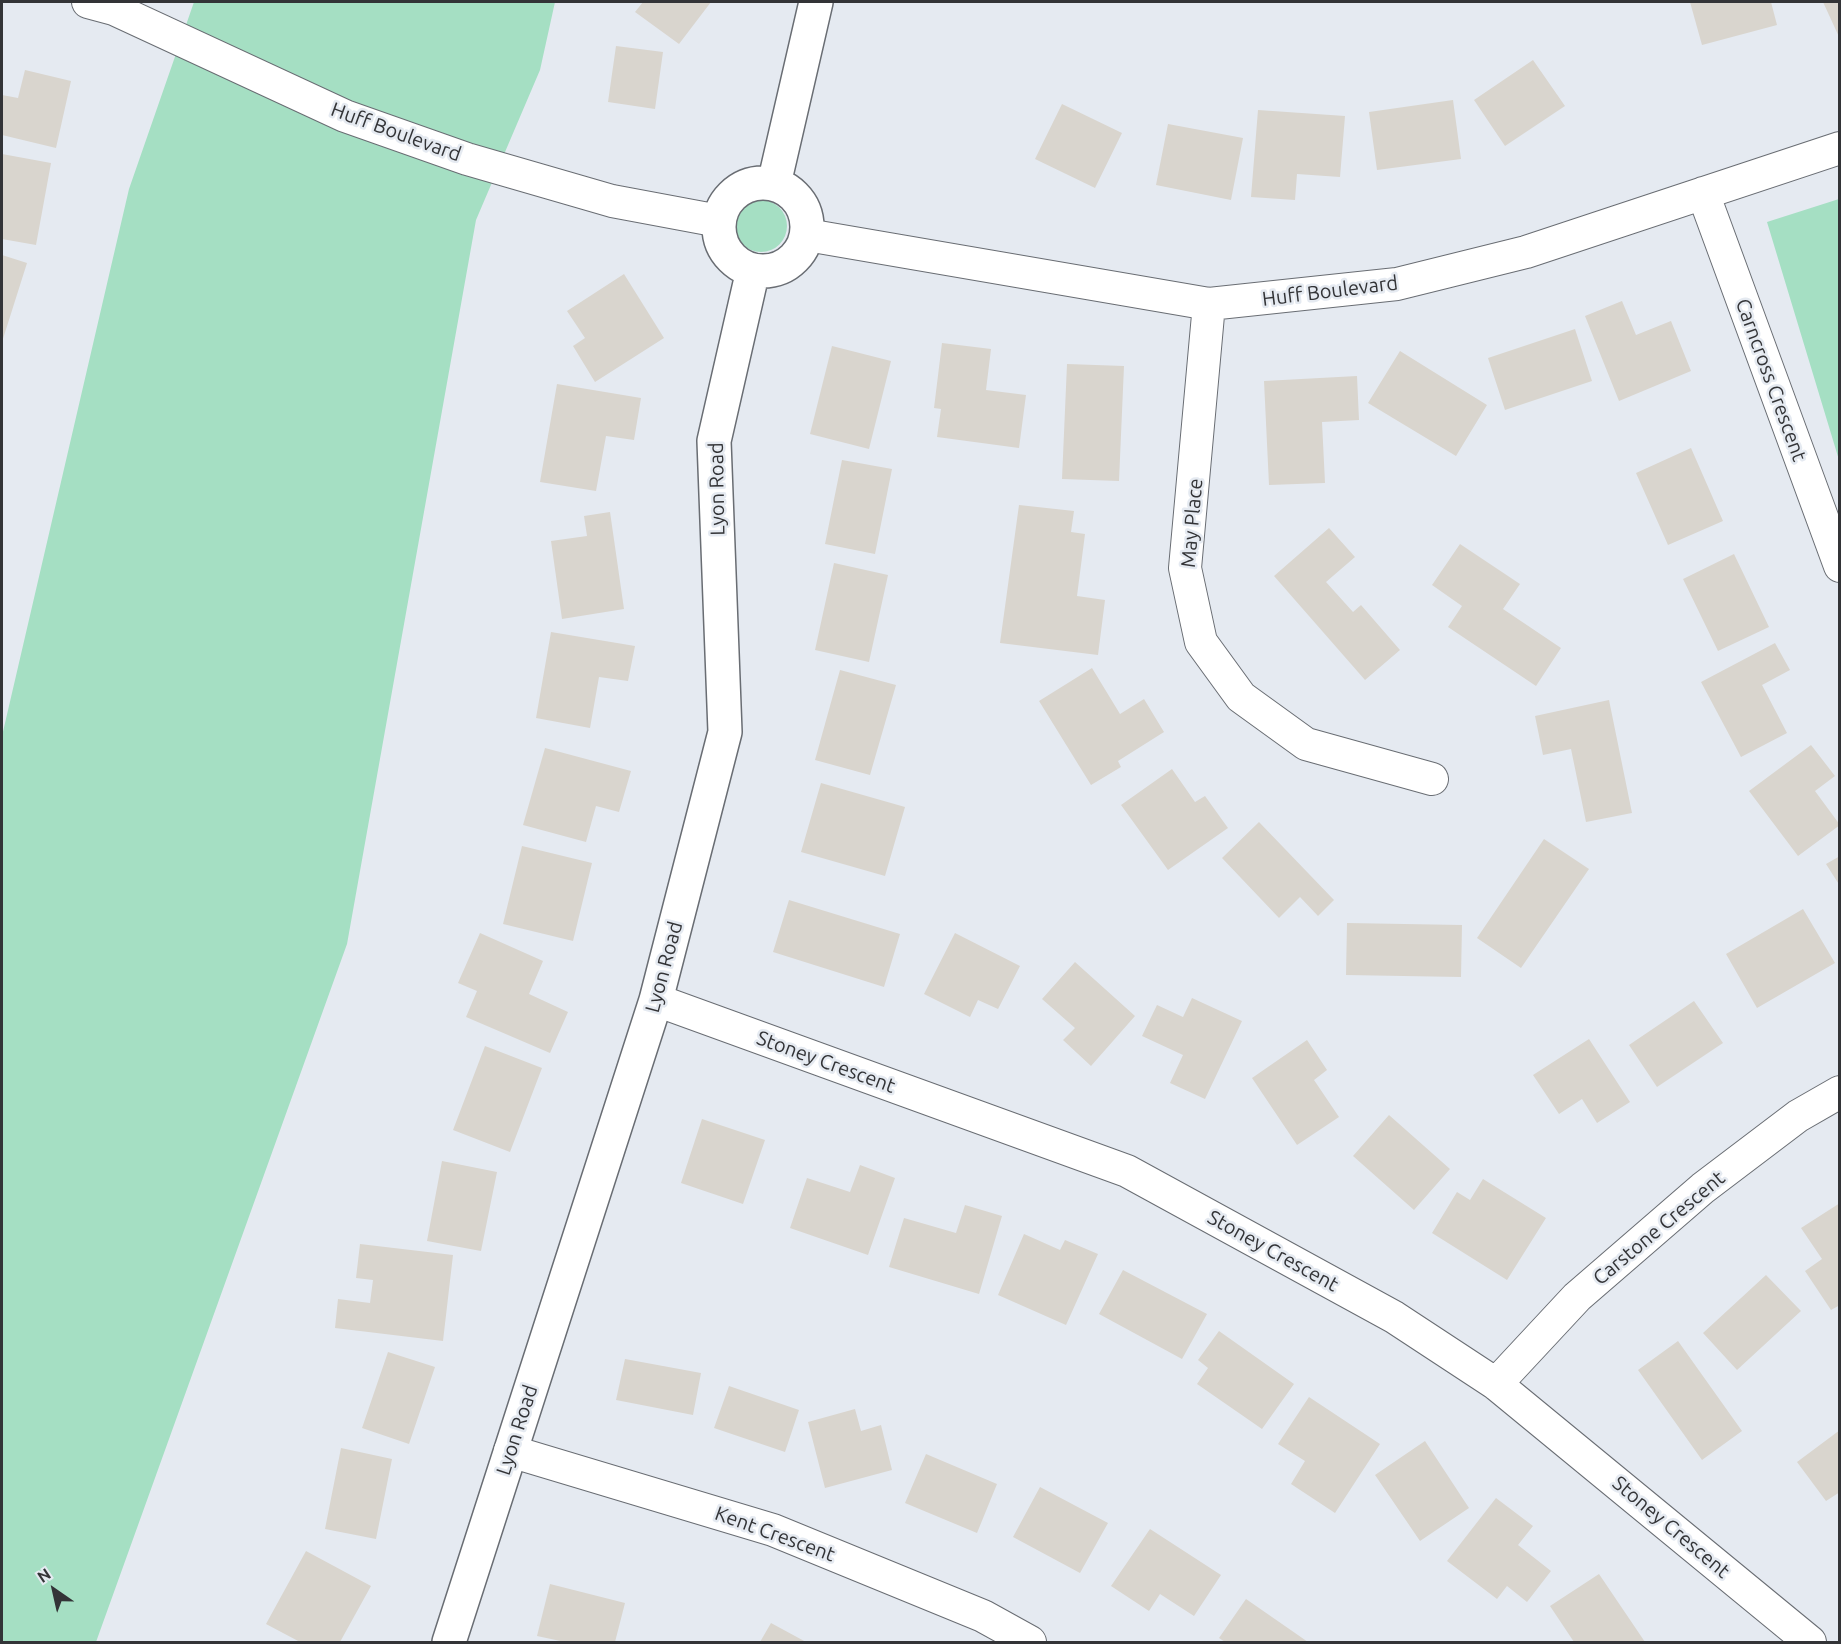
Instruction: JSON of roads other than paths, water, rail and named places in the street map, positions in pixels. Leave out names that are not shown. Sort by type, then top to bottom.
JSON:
[{"type":"street","name":"Huff Boulevard","points":[[88,2],[114,9],[345,116],[467,159],[612,201],[719,221]]},
{"type":"street","points":[[774,184],[816,2]]},
{"type":"street","name":"Huff Boulevard","points":[[807,235],[1209,304],[1397,284],[1526,252],[1839,148]]},
{"type":"street","points":[[754,183],[774,184],[795,195],[803,207],[807,221],[807,235],[802,248],[793,260],[767,271],[753,270],[739,265],[728,255],[720,241],[719,221],[728,199],[740,189],[754,183]]},
{"type":"street","name":"Carncross Crescent","points":[[1703,193],[1839,566]]},
{"type":"street","name":"Lyon Road","points":[[449,1642],[656,1000],[725,732],[714,441],[753,270]]},
{"type":"street","name":"May Place","points":[[1209,304],[1185,568],[1201,642],[1241,698],[1306,744],[1432,779]]},
{"type":"street","name":"Stoney Crescent","points":[[656,1000],[1127,1171],[1394,1317],[1496,1384],[1810,1642]]},
{"type":"street","name":"Carstone Crescent","points":[[1496,1384],[1577,1298],[1703,1188],[1798,1116],[1839,1092]]},
{"type":"street","name":"Kent Crescent","points":[[510,1451],[773,1530],[983,1616],[1030,1642]]}]
